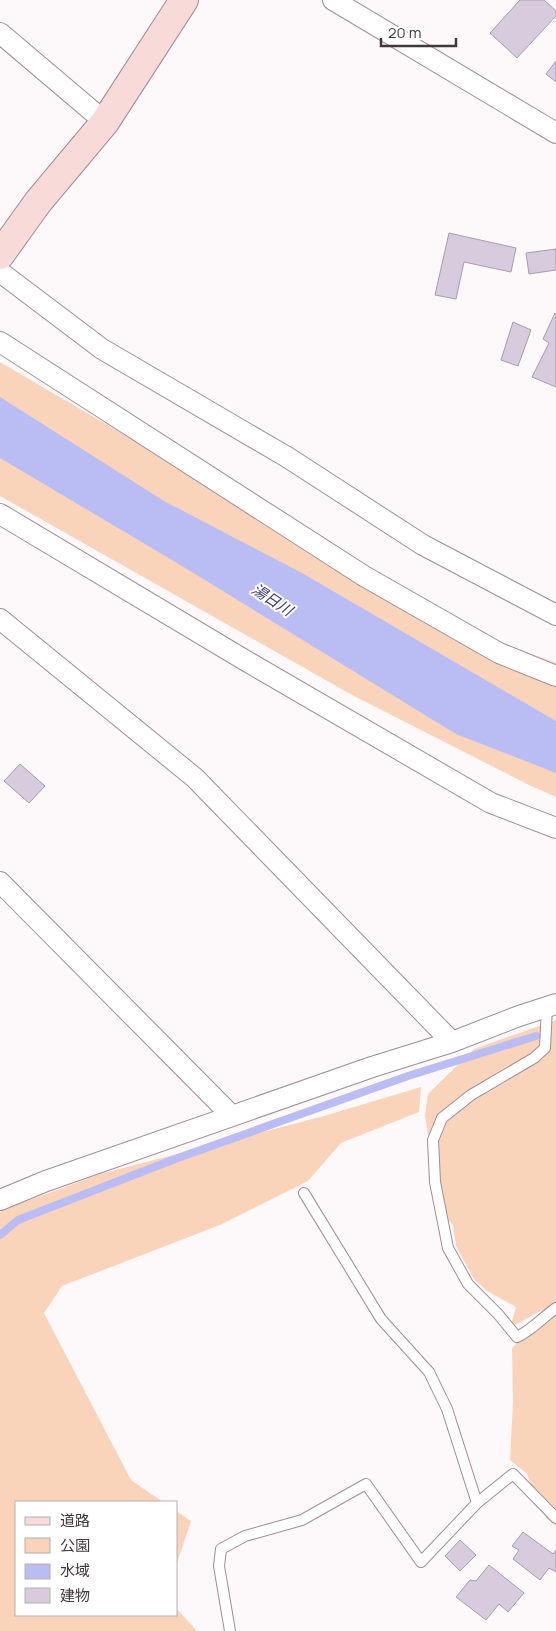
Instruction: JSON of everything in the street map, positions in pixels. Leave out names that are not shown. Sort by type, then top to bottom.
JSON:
[{"type":"street","points":[[0,255],[38,202],[105,122],[184,0]]},
{"type":"street","points":[[333,0],[556,133]]},
{"type":"street","points":[[0,32],[105,122]]},
{"type":"street","points":[[0,272],[102,348],[287,457],[423,545],[556,615]]},
{"type":"street","points":[[0,342],[364,576],[499,653],[556,676]]},
{"type":"street","points":[[0,514],[239,657],[491,802],[556,828]]},
{"type":"street","points":[[0,618],[195,778],[452,1042]]},
{"type":"street","points":[[0,882],[232,1116]]},
{"type":"street","points":[[0,1200],[46,1181],[452,1042],[504,1021],[552,1006]]},
{"type":"lane","points":[[552,1006],[546,1048],[534,1058],[471,1096],[442,1118],[433,1140],[435,1182],[448,1248],[468,1284],[518,1337],[556,1308]]},
{"type":"lane","points":[[304,1193],[382,1319],[429,1372],[447,1409],[477,1503]]},
{"type":"lane","points":[[230,1631],[219,1566],[221,1549],[245,1536],[302,1520],[366,1484],[421,1562],[477,1503],[513,1474],[556,1518]]},
{"type":"green space","points":[[0,362],[439,619],[556,663],[556,797],[352,695],[0,496]]},
{"type":"green space","points":[[556,1020],[556,1526],[547,1519],[527,1474],[510,1460],[513,1402],[512,1348],[543,1317],[542,1310],[510,1328],[516,1307],[487,1291],[474,1279],[456,1246],[453,1225],[439,1209],[425,1115],[428,1094],[474,1049]]},
{"type":"green space","points":[[421,1087],[419,1112],[341,1143],[308,1181],[220,1225],[62,1286],[44,1313],[131,1480],[162,1501],[15,1501],[15,1616],[178,1616],[178,1610],[197,1631],[0,1631],[0,1213],[5,1209],[100,1174],[324,1116]]},
{"type":"green space","points":[[178,1512],[191,1521],[178,1560]]},
{"type":"water","name":"湯日川","points":[[0,397],[164,501],[302,573],[556,721],[556,773],[456,734],[182,566],[0,458]]},
{"type":"building","points":[[520,0],[544,0],[556,11],[556,16],[517,58],[490,33]]},
{"type":"building","points":[[556,61],[556,82],[546,74]]},
{"type":"building","points":[[449,233],[516,248],[511,272],[464,262],[456,299],[435,295]]},
{"type":"building","points":[[556,249],[556,270],[529,274],[526,253]]},
{"type":"building","points":[[555,313],[556,387],[532,377],[549,343],[543,339]]},
{"type":"building","points":[[513,322],[531,330],[518,366],[501,360]]},
{"type":"building","points":[[20,764],[45,786],[29,803],[4,781]]},
{"type":"building","points":[[523,1532],[553,1554],[556,1550],[556,1572],[549,1568],[540,1580],[513,1559],[519,1550],[512,1546]]},
{"type":"building","points":[[460,1540],[476,1555],[460,1571],[445,1556]]},
{"type":"building","points":[[489,1565],[524,1593],[508,1612],[499,1604],[486,1620],[456,1597],[470,1580],[476,1581]]},
{"type":"waterway","points":[[0,1235],[18,1220],[175,1159],[408,1076],[536,1036]]}]
